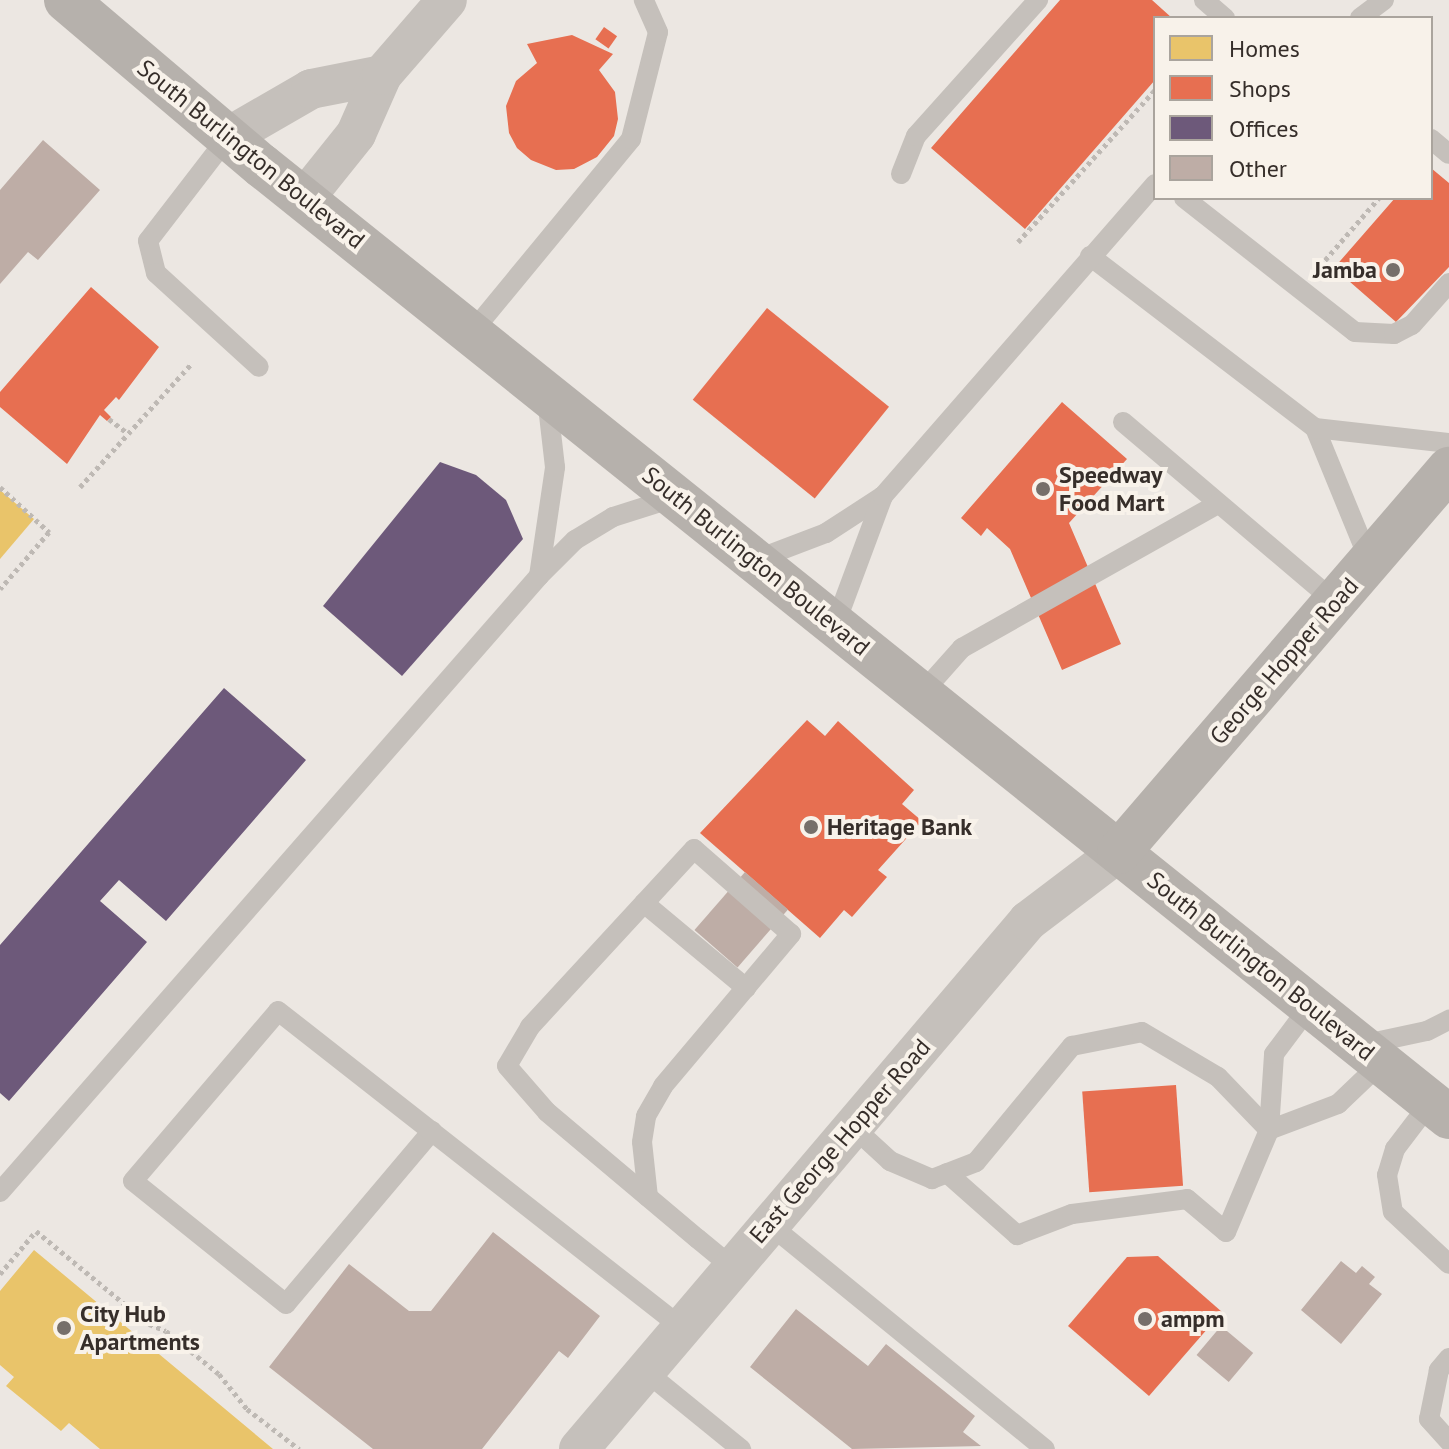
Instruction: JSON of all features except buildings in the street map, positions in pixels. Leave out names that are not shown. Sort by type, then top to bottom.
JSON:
[{"type":"main road","name":"South Burlington Boulevard","points":[[66,0],[304,199],[1440,1110]]},
{"type":"main road","name":"George Hopper Road","points":[[1119,852],[1449,469]]},
{"type":"street","points":[[304,199],[356,134],[382,75],[447,0]]},
{"type":"street","points":[[228,137],[311,89],[382,75]]},
{"type":"street","name":"East George Hopper Road","points":[[579,1449],[1028,921],[1119,852]]},
{"type":"lane","points":[[472,332],[631,139],[658,32],[644,0]]},
{"type":"lane","points":[[901,174],[916,136],[1038,0]]},
{"type":"lane","points":[[1204,0],[1223,16]]},
{"type":"lane","points":[[1363,16],[1384,0]]},
{"type":"lane","points":[[228,137],[148,241],[156,273],[259,367]]},
{"type":"lane","points":[[1433,141],[1449,154]]},
{"type":"lane","points":[[755,560],[826,533],[883,496],[1153,186]]},
{"type":"lane","points":[[1187,200],[1254,249],[1355,332],[1394,334],[1412,325],[1449,283]]},
{"type":"lane","points":[[1090,256],[1315,428],[1370,562]]},
{"type":"lane","points":[[539,576],[555,467],[546,392]]},
{"type":"lane","points":[[1123,422],[1335,602]]},
{"type":"lane","points":[[1315,428],[1449,443]]},
{"type":"lane","points":[[835,625],[883,496]]},
{"type":"lane","points":[[0,1192],[539,576],[575,540],[613,517],[676,497]]},
{"type":"lane","points":[[921,694],[962,648],[1218,504]]},
{"type":"lane","points":[[648,1197],[642,1142],[646,1116],[663,1086],[791,934],[694,849],[530,1027],[507,1066],[547,1112],[648,1197],[732,1267]]},
{"type":"lane","points":[[644,903],[746,988]]},
{"type":"lane","points":[[947,1173],[1017,1235],[1072,1214],[1187,1199],[1226,1232],[1269,1130],[1274,1054],[1310,1006]]},
{"type":"lane","points":[[432,1131],[286,1304],[133,1181],[278,1011],[432,1131],[681,1327]]},
{"type":"lane","points":[[1269,1130],[1338,1104],[1370,1054],[1449,1020]]},
{"type":"lane","points":[[852,1126],[890,1161],[932,1179],[976,1162],[1072,1046],[1142,1032],[1218,1077],[1269,1130]]},
{"type":"lane","points":[[1440,1110],[1395,1149],[1387,1175],[1393,1212],[1449,1264]]},
{"type":"lane","points":[[769,1224],[1019,1439],[1045,1449]]},
{"type":"lane","points":[[1449,1358],[1439,1370],[1429,1419],[1449,1441]]},
{"type":"lane","points":[[645,1371],[741,1449]]},
{"type":"path","points":[[1018,242],[1153,92]]},
{"type":"path","points":[[1311,276],[1377,200]]},
{"type":"path","points":[[80,487],[126,432],[192,363]]},
{"type":"path","points":[[109,419],[126,432]]},
{"type":"path","points":[[0,487],[49,532],[0,589]]},
{"type":"path","points":[[0,1274],[36,1231],[149,1324],[166,1331],[219,1374],[247,1409],[299,1449]]},
{"type":"place","name":"Jamba","points":[[1393,270]]},
{"type":"place","name":"Speedway Food Mart","points":[[1043,489]]},
{"type":"place","name":"Heritage Bank","points":[[811,827]]},
{"type":"place","name":"ampm","points":[[1145,1319]]},
{"type":"place","name":"City Hub Apartments","points":[[64,1328]]}]
